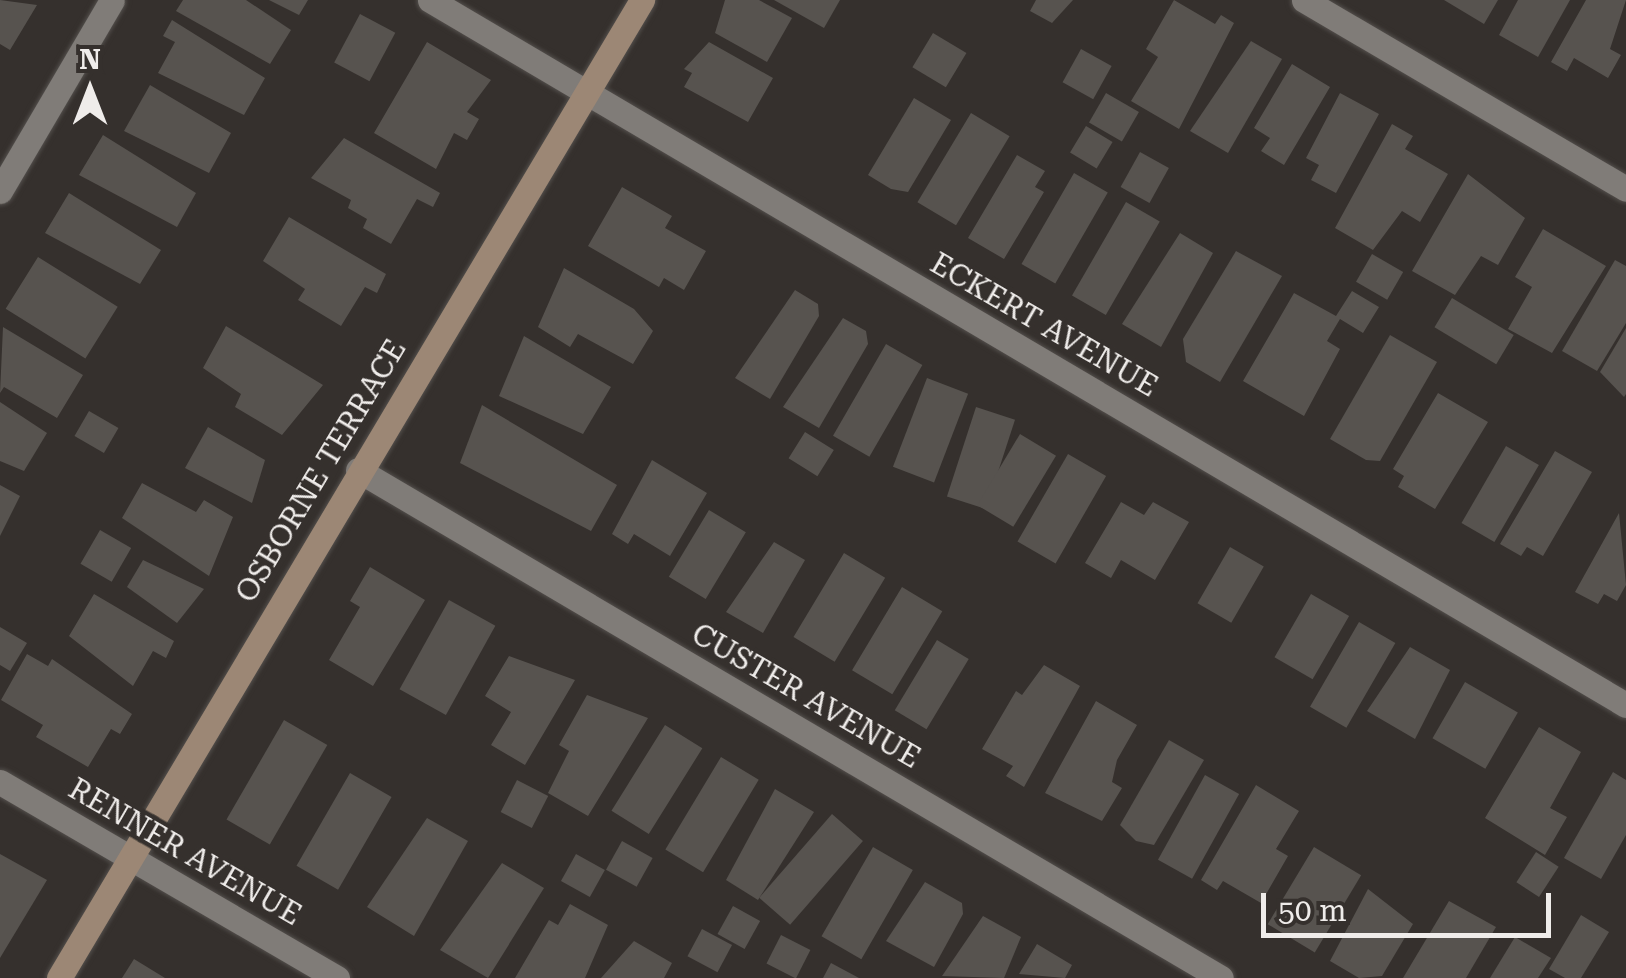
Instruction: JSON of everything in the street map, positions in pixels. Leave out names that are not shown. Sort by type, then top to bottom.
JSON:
[{"type":"street","points":[[0,191],[112,0]]},
{"type":"street","name":"ECKERT AVENUE","points":[[430,0],[1626,705]]},
{"type":"street","name":"OSBORNE TERRACE","points":[[59,978],[358,470],[642,0]]},
{"type":"street","points":[[1304,0],[1626,189]]},
{"type":"street","name":"CUSTER AVENUE","points":[[358,470],[1221,978]]},
{"type":"street","name":"RENNER AVENUE","points":[[0,782],[337,978]]},
{"type":"building","points":[[0,0],[37,5],[10,50],[0,44]]},
{"type":"building","points":[[183,0],[246,0],[291,30],[270,64],[176,11]]},
{"type":"building","points":[[269,0],[308,0],[299,15]]},
{"type":"building","points":[[725,0],[759,0],[792,18],[767,62],[715,33]]},
{"type":"building","points":[[774,0],[840,0],[824,28]]},
{"type":"building","points":[[1036,0],[1073,0],[1052,23],[1030,11]]},
{"type":"building","points":[[1174,0],[1215,24],[1221,15],[1234,23],[1179,129],[1131,101],[1158,57],[1146,49]]},
{"type":"building","points":[[1444,0],[1498,0],[1484,24]]},
{"type":"building","points":[[1518,0],[1570,0],[1538,57],[1499,35]]},
{"type":"building","points":[[1586,0],[1626,0],[1610,49],[1621,55],[1608,78],[1574,58],[1567,71],[1551,62]]},
{"type":"building","points":[[360,14],[395,33],[369,81],[334,63]]},
{"type":"building","points":[[172,20],[265,78],[244,115],[158,73],[175,42],[163,36]]},
{"type":"building","points":[[933,33],[966,53],[946,87],[912,67]]},
{"type":"building","points":[[1251,41],[1282,59],[1228,153],[1190,131]]},
{"type":"building","points":[[427,42],[491,80],[467,112],[479,119],[467,140],[454,133],[436,169],[374,133]]},
{"type":"building","points":[[709,42],[773,78],[748,122],[684,87],[692,73],[684,69]]},
{"type":"building","points":[[1081,49],[1112,66],[1093,99],[1063,82]]},
{"type":"building","points":[[1292,64],[1330,87],[1284,165],[1261,151],[1270,138],[1254,128]]},
{"type":"building","points":[[150,85],[231,133],[209,173],[124,131]]},
{"type":"building","points":[[1106,93],[1139,112],[1122,141],[1089,122]]},
{"type":"building","points":[[1340,93],[1379,114],[1336,193],[1311,180],[1319,165],[1306,158]]},
{"type":"building","points":[[914,98],[951,120],[908,192],[891,189],[868,175]]},
{"type":"building","points":[[971,113],[1010,136],[956,225],[917,202]]},
{"type":"building","points":[[1392,124],[1413,136],[1405,149],[1448,174],[1420,222],[1402,211],[1373,250],[1335,228]]},
{"type":"building","points":[[1086,126],[1113,142],[1097,169],[1070,153]]},
{"type":"building","points":[[103,135],[196,193],[177,227],[79,175]]},
{"type":"building","points":[[344,138],[440,193],[433,207],[417,199],[391,244],[363,228],[367,219],[348,208],[351,200],[311,178]]},
{"type":"building","points":[[1140,152],[1169,168],[1149,203],[1121,187]]},
{"type":"building","points":[[1017,155],[1045,171],[1035,187],[1044,192],[1004,259],[968,238]]},
{"type":"building","points":[[1074,173],[1108,192],[1055,283],[1022,264]]},
{"type":"building","points":[[1468,174],[1525,218],[1498,265],[1481,256],[1455,295],[1412,271]]},
{"type":"building","points":[[622,187],[672,216],[665,228],[706,251],[684,290],[664,278],[659,287],[588,246]]},
{"type":"building","points":[[69,193],[161,250],[140,284],[45,233]]},
{"type":"building","points":[[1126,202],[1160,222],[1106,315],[1072,296]]},
{"type":"building","points":[[289,217],[386,274],[377,293],[365,287],[341,326],[298,300],[305,289],[263,261]]},
{"type":"building","points":[[1543,229],[1606,266],[1552,353],[1508,329],[1532,287],[1515,277]]},
{"type":"building","points":[[1180,233],[1213,253],[1161,347],[1122,324]]},
{"type":"building","points":[[1236,251],[1282,276],[1220,382],[1186,362],[1183,339]]},
{"type":"building","points":[[1372,254],[1403,272],[1387,300],[1356,282]]},
{"type":"building","points":[[38,257],[118,307],[85,359],[6,309]]},
{"type":"building","points":[[1615,260],[1626,266],[1626,323],[1597,371],[1562,351]]},
{"type":"building","points":[[564,268],[634,309],[653,331],[633,364],[578,334],[570,347],[538,327]]},
{"type":"building","points":[[795,290],[818,304],[819,316],[770,399],[735,378]]},
{"type":"building","points":[[1352,291],[1379,307],[1363,333],[1340,319],[1327,341],[1340,349],[1304,416],[1243,381],[1294,293],[1336,316]]},
{"type":"building","points":[[1452,298],[1514,335],[1496,364],[1434,327]]},
{"type":"building","points":[[843,318],[866,331],[868,344],[819,428],[783,407]]},
{"type":"building","points":[[226,326],[323,385],[282,435],[235,407],[241,394],[203,368]]},
{"type":"building","points":[[3,327],[83,375],[57,418],[4,387],[0,393]]},
{"type":"building","points":[[1626,328],[1626,394],[1624,397],[1600,372]]},
{"type":"building","points":[[1390,335],[1437,362],[1380,461],[1366,460],[1330,439]]},
{"type":"building","points":[[524,336],[611,387],[583,434],[499,396]]},
{"type":"building","points":[[886,344],[922,365],[869,457],[833,436]]},
{"type":"building","points":[[927,378],[968,394],[934,482],[893,467]]},
{"type":"building","points":[[1438,393],[1488,422],[1435,509],[1398,487],[1404,476],[1393,469]]},
{"type":"building","points":[[0,402],[47,433],[24,471],[0,461]]},
{"type":"building","points":[[482,405],[617,485],[591,531],[460,463]]},
{"type":"building","points":[[976,407],[1015,420],[986,509],[947,496]]},
{"type":"building","points":[[89,411],[118,428],[104,453],[74,436]]},
{"type":"building","points":[[208,427],[265,460],[252,503],[185,468]]},
{"type":"building","points":[[805,432],[834,450],[817,476],[789,458]]},
{"type":"building","points":[[1020,434],[1056,456],[1013,527],[977,505]]},
{"type":"building","points":[[1506,446],[1539,465],[1494,542],[1462,523]]},
{"type":"building","points":[[1555,451],[1592,472],[1543,556],[1527,547],[1521,556],[1500,544]]},
{"type":"building","points":[[1068,454],[1106,476],[1056,563],[1018,541]]},
{"type":"building","points":[[652,460],[707,493],[670,556],[634,534],[628,544],[612,534]]},
{"type":"building","points":[[142,483],[196,512],[204,500],[233,517],[209,576],[122,518]]},
{"type":"building","points":[[0,485],[20,496],[0,536]]},
{"type":"building","points":[[1121,502],[1144,515],[1153,502],[1189,522],[1155,580],[1121,560],[1111,578],[1085,563]]},
{"type":"building","points":[[709,510],[746,532],[706,599],[669,577]]},
{"type":"building","points":[[1619,513],[1626,585],[1617,601],[1604,594],[1598,604],[1575,592]]},
{"type":"building","points":[[100,530],[131,548],[112,582],[81,564]]},
{"type":"building","points":[[774,542],[805,560],[763,633],[726,612]]},
{"type":"building","points":[[1230,547],[1264,566],[1231,623],[1198,603]]},
{"type":"building","points":[[844,553],[885,578],[835,662],[794,637]]},
{"type":"building","points":[[143,560],[204,589],[177,623],[127,587]]},
{"type":"building","points":[[370,567],[425,600],[373,686],[329,660],[360,607],[350,601]]},
{"type":"building","points":[[902,587],[942,611],[892,694],[852,670]]},
{"type":"building","points":[[94,594],[174,641],[166,658],[153,651],[133,686],[69,636]]},
{"type":"building","points":[[1311,594],[1349,616],[1313,679],[1274,657]]},
{"type":"building","points":[[449,600],[495,626],[446,715],[400,689]]},
{"type":"building","points":[[1359,622],[1395,643],[1346,728],[1310,707]]},
{"type":"building","points":[[0,627],[27,643],[10,671],[0,665]]},
{"type":"building","points":[[937,640],[969,659],[926,729],[895,710]]},
{"type":"building","points":[[1410,647],[1450,670],[1415,739],[1367,711]]},
{"type":"building","points":[[27,654],[48,666],[52,659],[132,714],[120,734],[111,729],[88,767],[36,737],[43,725],[1,700]]},
{"type":"building","points":[[509,656],[575,680],[525,765],[491,745],[511,712],[485,696]]},
{"type":"building","points":[[1044,665],[1080,686],[1024,787],[1006,776],[1013,766],[982,749],[1016,691],[1022,695]]},
{"type":"building","points":[[1465,682],[1518,713],[1485,769],[1432,738]]},
{"type":"building","points":[[587,695],[648,718],[588,816],[548,793],[569,751],[559,745]]},
{"type":"building","points":[[1096,701],[1137,725],[1117,760],[1112,782],[1122,788],[1102,821],[1045,793]]},
{"type":"building","points":[[284,720],[327,745],[270,845],[226,820]]},
{"type":"building","points":[[665,725],[702,748],[649,834],[611,811]]},
{"type":"building","points":[[1539,727],[1581,752],[1550,808],[1567,817],[1545,855],[1485,818]]},
{"type":"building","points":[[1169,740],[1204,760],[1154,845],[1136,841],[1120,825]]},
{"type":"building","points":[[721,757],[759,780],[703,872],[665,850]]},
{"type":"building","points":[[1613,772],[1626,780],[1626,835],[1601,879],[1564,858]]},
{"type":"building","points":[[350,773],[392,797],[338,890],[296,866]]},
{"type":"building","points":[[1205,775],[1239,794],[1192,879],[1158,860]]},
{"type":"building","points":[[517,780],[548,796],[532,828],[501,812]]},
{"type":"building","points":[[1256,785],[1299,811],[1276,849],[1288,856],[1261,903],[1223,881],[1217,890],[1201,880]]},
{"type":"building","points":[[775,789],[814,812],[758,900],[726,880]]},
{"type":"building","points":[[832,814],[863,841],[790,925],[759,898]]},
{"type":"building","points":[[427,818],[468,841],[414,936],[367,907]]},
{"type":"building","points":[[622,841],[653,858],[637,887],[606,870]]},
{"type":"building","points":[[873,847],[913,870],[861,959],[822,936]]},
{"type":"building","points":[[1314,847],[1361,875],[1315,952],[1268,924]]},
{"type":"building","points":[[1536,852],[1559,867],[1539,897],[1516,882]]},
{"type":"building","points":[[0,854],[47,880],[0,958]]},
{"type":"building","points":[[576,854],[605,870],[590,897],[561,881]]},
{"type":"building","points":[[502,863],[544,888],[488,978],[440,950]]},
{"type":"building","points":[[925,882],[962,903],[963,914],[934,967],[886,941]]},
{"type":"building","points":[[1368,889],[1413,924],[1382,976],[1359,978],[1330,961]]},
{"type":"building","points":[[1449,901],[1496,927],[1466,978],[1403,978]]},
{"type":"building","points":[[570,904],[608,925],[585,978],[515,978],[549,920],[558,925]]},
{"type":"building","points":[[733,906],[760,921],[745,949],[717,934]]},
{"type":"building","points":[[1581,915],[1609,932],[1581,978],[1565,978],[1549,969]]},
{"type":"building","points":[[983,916],[1021,937],[1004,978],[942,976]]},
{"type":"building","points":[[702,929],[732,945],[717,972],[687,956]]},
{"type":"building","points":[[781,935],[810,950],[796,978],[766,964]]},
{"type":"building","points":[[1515,937],[1551,958],[1538,978],[1490,978]]},
{"type":"building","points":[[634,941],[672,963],[664,978],[601,978]]},
{"type":"building","points":[[1037,944],[1072,965],[1065,978],[1019,974]]},
{"type":"building","points":[[134,959],[165,978],[122,978]]},
{"type":"building","points":[[831,963],[859,978],[823,978]]}]
